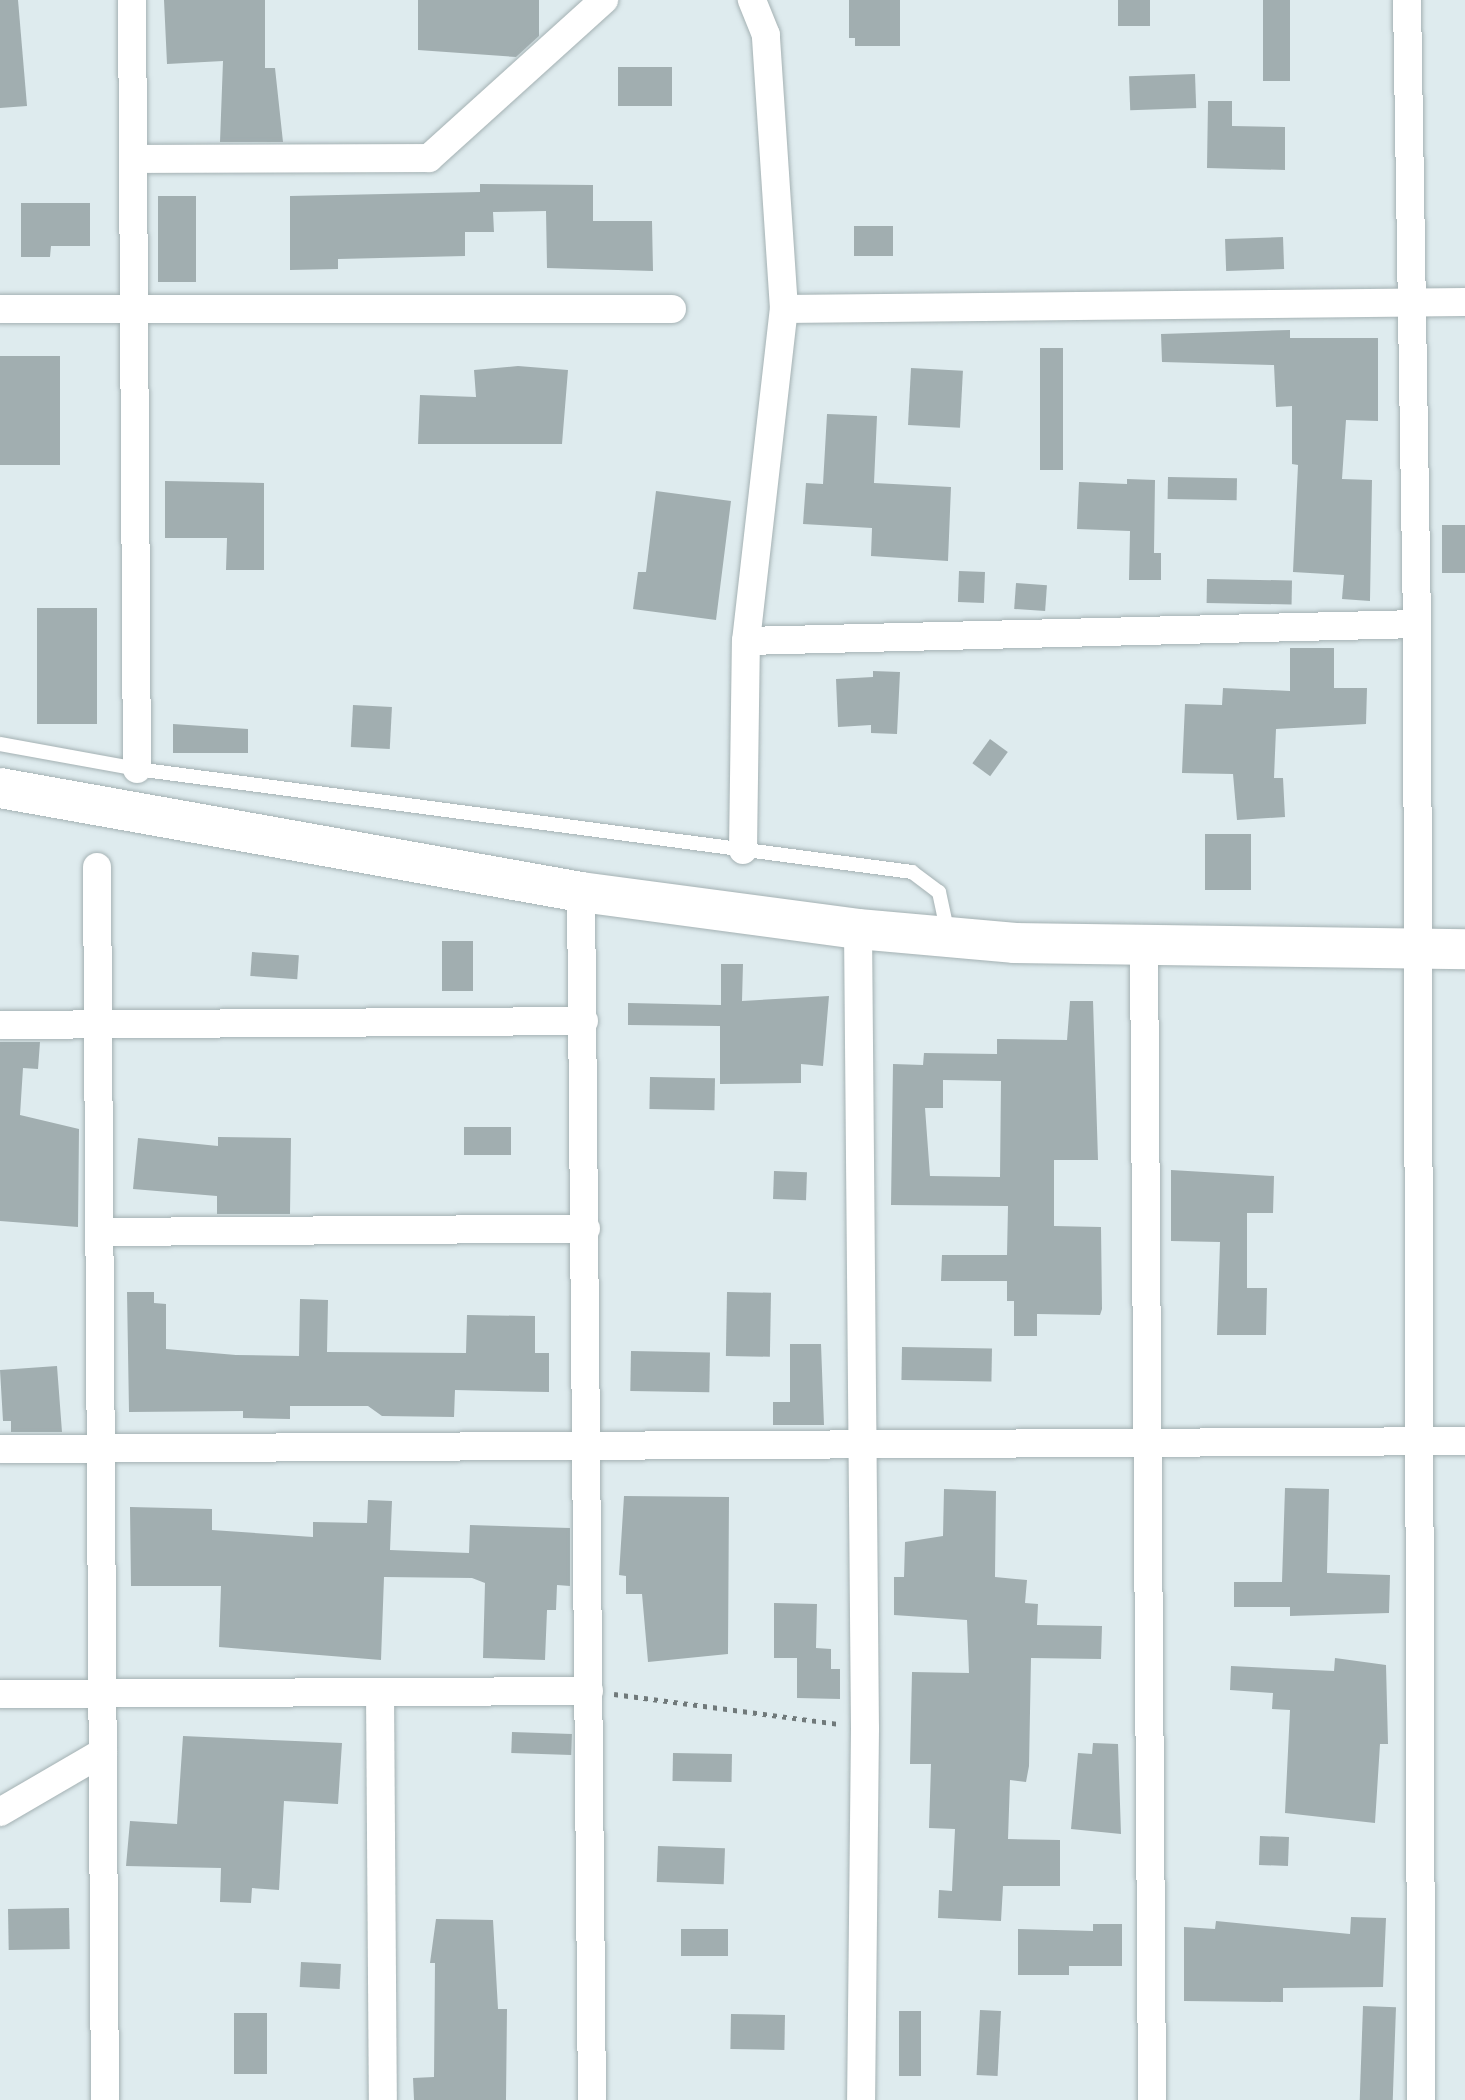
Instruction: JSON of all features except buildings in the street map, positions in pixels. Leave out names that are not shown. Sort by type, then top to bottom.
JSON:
[{"type":"main road","points":[[0,788],[581,892],[858,929],[949,939],[1144,946],[1465,949]]},
{"type":"street","points":[[132,0],[137,769]]},
{"type":"street","points":[[133,159],[429,158],[604,0]]},
{"type":"street","points":[[743,850],[746,641],[784,309],[766,35],[752,0]]},
{"type":"street","points":[[1407,0],[1409,302],[1417,624],[1414,948],[1421,2100]]},
{"type":"street","points":[[784,309],[1465,302]]},
{"type":"street","points":[[0,309],[672,309]]},
{"type":"street","points":[[746,641],[1417,624]]},
{"type":"street","points":[[97,867],[105,2100]]},
{"type":"street","points":[[581,892],[592,2100]]},
{"type":"street","points":[[858,929],[860,1446],[865,1728],[861,2100]]},
{"type":"street","points":[[1144,946],[1152,2100]]},
{"type":"street","points":[[0,1025],[584,1021]]},
{"type":"street","points":[[100,1232],[586,1229]]},
{"type":"street","points":[[0,1449],[1465,1441]]},
{"type":"street","points":[[0,1694],[589,1691]]},
{"type":"street","points":[[380,1692],[383,2100]]},
{"type":"street","points":[[0,1812],[103,1752]]},
{"type":"lane","points":[[0,744],[137,769],[912,872],[939,892],[949,939]]},
{"type":"path","points":[[589,1691],[865,1728]]}]
